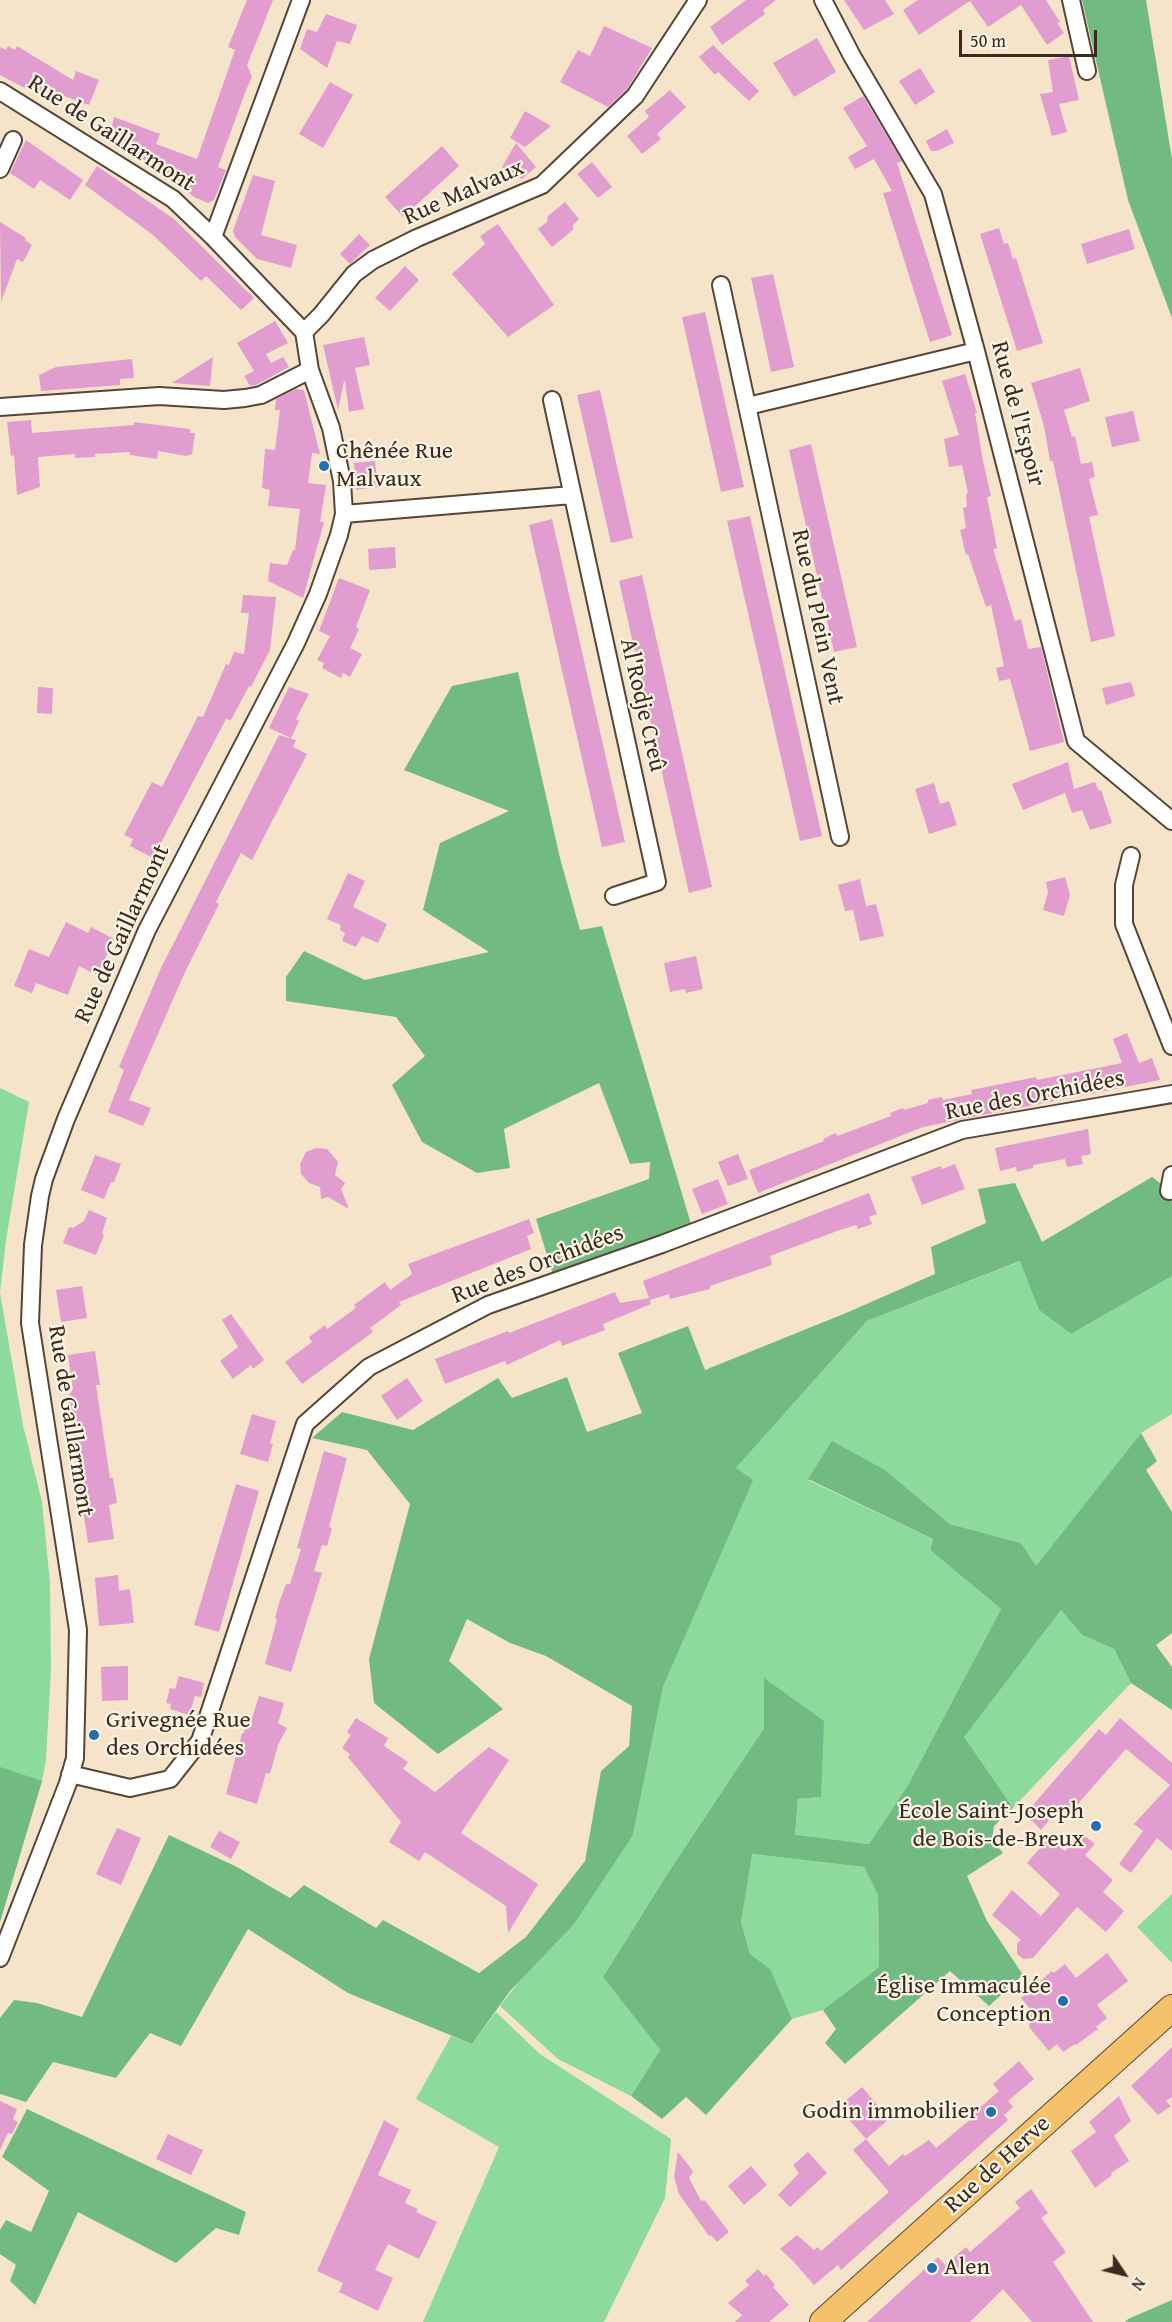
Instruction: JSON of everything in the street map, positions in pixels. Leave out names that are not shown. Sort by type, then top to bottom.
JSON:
[{"type":"main road","name":"Rue de Herve","points":[[823,2322],[1172,2008]]},
{"type":"street","points":[[213,237],[301,0]]},
{"type":"street","name":"Rue Malvaux","points":[[304,332],[354,274],[373,260],[417,238],[542,185],[635,96],[698,0]]},
{"type":"street","name":"Rue de l'Espoir","points":[[823,0],[852,56],[933,194],[976,351],[1076,741],[1172,821]]},
{"type":"street","points":[[1071,0],[1087,71]]},
{"type":"street","name":"Rue de Gaillarmont","points":[[0,91],[173,199],[213,237],[304,332],[310,370],[330,429],[342,481],[344,514],[318,594],[296,642],[147,930],[66,1119],[44,1179],[33,1245],[30,1323],[78,1630],[75,1758],[0,1958]]},
{"type":"street","points":[[0,169],[13,140]]},
{"type":"street","name":"Rue du Plein Vent","points":[[721,285],[840,837]]},
{"type":"street","points":[[748,406],[976,351]]},
{"type":"street","points":[[0,407],[159,396],[224,400],[245,398],[261,395],[298,374],[310,370]]},
{"type":"street","name":"Al'Rodje Creû","points":[[552,400],[657,882],[615,896]]},
{"type":"street","points":[[344,514],[572,495]]},
{"type":"street","points":[[1131,856],[1124,885],[1124,924],[1172,1046]]},
{"type":"street","name":"Rue des Orchidées","points":[[70,1774],[130,1788],[170,1779],[201,1741],[305,1424],[369,1367],[488,1305],[662,1244],[962,1130],[1172,1094]]},
{"type":"green space","points":[[1082,0],[1146,0],[1172,159],[1172,318],[1128,200]]},
{"type":"green space","points":[[518,672],[560,858],[580,930],[602,926],[691,1224],[553,1275],[536,1219],[649,1179],[650,1162],[630,1164],[599,1083],[504,1129],[510,1168],[477,1173],[422,1142],[392,1085],[425,1056],[396,1017],[286,1001],[286,977],[304,951],[365,980],[489,952],[423,910],[440,843],[509,811],[404,770],[452,686]]},
{"type":"green space","points":[[0,1088],[29,1102],[6,1240],[0,1293]]},
{"type":"green space","points":[[1152,1177],[1172,1192],[1172,1276],[1071,1334],[1039,1310],[1020,1261],[867,1321],[736,1468],[753,1480],[663,1687],[633,1835],[574,1924],[510,1991],[472,2044],[348,1993],[248,1929],[181,2046],[150,2033],[116,2078],[53,2062],[26,2102],[0,2094],[0,2018],[14,2000],[37,2003],[82,2017],[169,1835],[237,1867],[290,1898],[304,1885],[376,1928],[383,1920],[479,1973],[526,1937],[585,1861],[601,1771],[629,1746],[632,1706],[546,1656],[510,1643],[467,1619],[449,1661],[503,1709],[438,1754],[374,1703],[369,1659],[410,1504],[367,1450],[312,1438],[342,1412],[413,1430],[498,1378],[512,1398],[567,1377],[587,1432],[642,1413],[618,1353],[688,1326],[705,1370],[935,1274],[931,1247],[986,1223],[978,1189],[1015,1183],[1042,1242]]},
{"type":"green space","points":[[1021,1261],[1039,1310],[1071,1334],[1172,1276],[1172,1414],[1141,1433],[1036,1567],[1021,1543],[950,1524],[885,1470],[808,1480],[933,1539],[930,1550],[1001,1609],[908,1785],[869,1844],[795,1836],[798,1799],[821,1797],[764,1728],[666,1876],[603,1977],[660,2050],[631,2096],[558,2059],[500,2006],[633,1835],[663,1687],[716,1563],[736,1468],[867,1321]]},
{"type":"green space","points":[[0,1293],[23,1425],[42,1502],[50,1583],[51,1669],[46,1760],[42,1781],[0,1922]]},
{"type":"green space","points":[[1141,1433],[1157,1461],[1146,1470],[1172,1512],[1172,1633],[1156,1645],[1172,1667],[1172,1710],[1131,1683],[1114,1649],[1082,1635],[1061,1610],[964,1737],[1013,1808],[994,1826],[992,1840],[1003,1853],[967,1876],[987,1921],[1023,1975],[989,2006],[950,1971],[845,2064],[825,2043],[836,2029],[823,2010],[879,1967],[878,1895],[864,1867],[752,1854],[741,1922],[750,1954],[770,1969],[792,2019],[706,2115],[686,2097],[662,2119],[631,2096],[660,2050],[603,1977],[666,1876],[764,1728],[764,1678],[824,1721],[821,1797],[798,1799],[795,1835],[869,1844],[908,1785],[1001,1609],[930,1550],[933,1539],[808,1479],[832,1441],[885,1470],[950,1524],[1021,1543],[1036,1566]]},
{"type":"green space","points":[[1061,1610],[1082,1635],[1114,1649],[1131,1683],[1013,1808],[963,1737]]},
{"type":"green space","points":[[0,1767],[42,1781],[0,1922]]},
{"type":"green space","points":[[751,1854],[864,1867],[878,1895],[879,1967],[823,2010],[792,2019],[770,1970],[750,1954],[741,1922]]},
{"type":"green space","points":[[1172,1894],[1172,1963],[1137,1927]]},
{"type":"green space","points":[[496,2012],[540,2054],[671,2139],[665,2198],[604,2322],[423,2322],[499,2147],[416,2099],[451,2036],[472,2044]]},
{"type":"green space","points":[[27,2109],[246,2212],[239,2235],[216,2228],[176,2263],[78,2212],[35,2305],[10,2281],[16,2265],[0,2254],[0,2230],[6,2220],[31,2232],[49,2191],[2,2157]]},
{"type":"green space","points":[[1172,2300],[1172,2322],[1125,2322],[1128,2319]]},
{"type":"building","points":[[247,0],[273,0],[247,65],[252,77],[218,167],[226,170],[214,200],[208,203],[196,198],[137,156],[117,145],[117,142],[109,140],[114,117],[160,134],[156,144],[197,159],[235,50],[228,47]]},
{"type":"building","points":[[746,0],[776,0],[763,10],[765,14],[722,45],[710,27]]},
{"type":"building","points":[[844,0],[885,0],[894,14],[864,30]]},
{"type":"building","points":[[918,0],[1046,0],[1064,33],[1047,45],[1021,5],[988,27],[970,1],[919,35],[903,10]]},
{"type":"building","points":[[326,14],[357,25],[350,44],[337,41],[327,68],[300,49],[307,29],[317,32]]},
{"type":"building","points":[[604,26],[652,48],[627,89],[608,107],[560,82],[578,50],[590,56]]},
{"type":"building","points":[[817,38],[836,72],[794,97],[773,63]]},
{"type":"building","points":[[713,45],[759,91],[749,101],[718,72],[715,75],[699,57]]},
{"type":"building","points":[[8,46],[15,50],[17,46],[73,80],[76,71],[99,80],[89,105],[47,90],[42,97],[0,75],[0,47],[6,50]]},
{"type":"building","points":[[1069,56],[1079,100],[1059,104],[1067,132],[1052,136],[1040,94],[1053,92],[1048,60]]},
{"type":"building","points":[[920,68],[935,92],[915,105],[899,81]]},
{"type":"building","points":[[330,82],[353,95],[323,148],[299,134]]},
{"type":"building","points":[[670,90],[686,107],[657,134],[661,139],[642,154],[627,136],[649,117],[645,111]]},
{"type":"building","points":[[863,96],[902,161],[897,163],[952,335],[930,342],[883,193],[892,191],[874,159],[855,169],[848,157],[867,146],[843,108]]},
{"type":"building","points":[[525,111],[551,126],[525,147],[510,138]]},
{"type":"building","points":[[947,129],[954,143],[937,151],[931,151],[926,141]]},
{"type":"building","points":[[26,140],[83,180],[70,200],[40,180],[34,189],[10,173]]},
{"type":"building","points":[[516,143],[536,167],[522,179],[502,167]]},
{"type":"building","points":[[442,146],[459,166],[403,217],[385,197]]},
{"type":"building","points":[[592,162],[612,187],[598,198],[577,174]]},
{"type":"building","points":[[97,166],[174,219],[254,298],[241,310],[206,276],[201,281],[153,235],[85,185]]},
{"type":"building","points":[[253,175],[275,181],[261,235],[297,245],[291,268],[257,259],[235,237],[233,231]]},
{"type":"building","points":[[565,202],[579,219],[573,225],[573,230],[552,247],[538,229],[547,222],[548,216]]},
{"type":"building","points":[[0,222],[26,238],[25,240],[32,245],[23,262],[17,259],[1,302]]},
{"type":"building","points":[[498,224],[554,305],[508,337],[452,274],[485,244],[480,236]]},
{"type":"building","points":[[999,228],[1004,244],[1008,243],[1013,259],[1016,258],[1043,343],[1017,351],[980,234]]},
{"type":"building","points":[[1129,229],[1135,249],[1087,264],[1081,244]]},
{"type":"building","points":[[359,234],[370,245],[350,264],[340,254]]},
{"type":"building","points":[[405,266],[419,280],[390,311],[375,298]]},
{"type":"building","points":[[773,274],[794,367],[771,372],[751,278]]},
{"type":"building","points":[[705,312],[744,487],[721,492],[682,317]]},
{"type":"building","points":[[275,321],[288,343],[266,354],[271,363],[283,357],[289,367],[250,386],[244,376],[254,371],[237,343]]},
{"type":"building","points":[[364,337],[370,365],[355,368],[364,409],[349,412],[344,381],[338,410],[323,345]]},
{"type":"building","points":[[213,357],[210,386],[172,383]]},
{"type":"building","points":[[132,359],[134,378],[120,379],[120,385],[41,391],[39,375],[56,367]]},
{"type":"building","points":[[1080,368],[1090,401],[1064,410],[1072,437],[1075,436],[1081,464],[1092,462],[1095,477],[1089,479],[1098,515],[1089,517],[1115,636],[1091,642],[1053,461],[1050,461],[1044,426],[1031,383]]},
{"type":"building","points":[[965,374],[977,413],[975,413],[983,461],[991,496],[987,497],[997,548],[993,549],[1015,621],[1021,619],[1028,649],[1041,647],[1064,742],[1030,751],[1010,679],[999,681],[996,668],[1004,666],[991,605],[986,607],[968,554],[966,555],[960,530],[966,528],[963,508],[967,507],[966,494],[968,493],[962,465],[949,467],[944,439],[959,435],[942,381]]},
{"type":"building","points":[[296,389],[304,390],[320,454],[312,453],[308,483],[326,485],[320,522],[324,522],[303,598],[268,581],[270,563],[287,565],[295,550],[300,509],[268,506],[270,490],[262,488],[265,449],[275,450],[280,410],[275,410],[276,399]]},
{"type":"building","points":[[600,390],[633,538],[611,543],[577,395]]},
{"type":"building","points":[[1133,411],[1140,441],[1112,447],[1105,417]]},
{"type":"building","points":[[31,420],[32,433],[134,425],[134,422],[190,429],[190,433],[195,433],[192,454],[186,456],[158,451],[157,459],[130,455],[130,452],[95,454],[95,457],[75,458],[75,454],[38,457],[40,487],[17,495],[14,455],[11,456],[7,422]]},
{"type":"building","points":[[811,444],[857,647],[834,652],[789,450]]},
{"type":"building","points":[[375,461],[378,487],[356,490],[354,463]]},
{"type":"building","points":[[750,516],[822,836],[800,841],[727,521]]},
{"type":"building","points":[[552,519],[625,842],[602,847],[529,525]]},
{"type":"building","points":[[395,547],[396,568],[369,570],[368,549]]},
{"type":"building","points":[[642,575],[712,887],[689,893],[619,581]]},
{"type":"building","points":[[339,578],[370,590],[356,627],[359,629],[350,648],[362,654],[350,677],[343,673],[341,678],[322,668],[324,663],[317,660],[330,636],[319,631]]},
{"type":"building","points":[[243,595],[276,597],[270,650],[231,720],[226,719],[153,858],[130,846],[133,839],[124,835],[152,782],[162,787],[198,716],[203,717],[226,664],[229,665],[234,652],[244,654],[249,613],[241,613]]},
{"type":"building","points":[[1131,682],[1135,696],[1106,705],[1102,688]]},
{"type":"building","points":[[38,687],[53,688],[52,714],[37,713]]},
{"type":"building","points":[[289,687],[309,694],[296,719],[299,721],[291,738],[269,728]]},
{"type":"building","points":[[279,735],[296,740],[293,747],[307,754],[252,860],[241,853],[216,902],[219,904],[185,972],[129,1100],[151,1108],[143,1126],[108,1112],[124,1070],[119,1067],[160,970]]},
{"type":"building","points":[[1068,762],[1074,789],[1095,782],[1099,791],[1101,790],[1112,823],[1090,830],[1082,810],[1072,813],[1065,793],[1023,810],[1012,784]]},
{"type":"building","points":[[934,783],[940,804],[949,801],[957,825],[929,834],[915,789]]},
{"type":"building","points":[[348,873],[365,881],[353,907],[387,924],[378,943],[362,936],[356,947],[342,941],[345,933],[340,930],[341,925],[327,919]]},
{"type":"building","points":[[1065,877],[1070,895],[1064,916],[1043,910],[1048,892],[1046,882]]},
{"type":"building","points":[[860,879],[866,906],[876,904],[884,936],[860,941],[853,910],[845,911],[838,885]]},
{"type":"building","points":[[66,922],[88,933],[91,927],[114,939],[97,975],[79,966],[68,995],[36,983],[32,993],[14,986],[29,949],[49,957]]},
{"type":"building","points":[[696,956],[703,989],[686,993],[685,989],[670,992],[664,963]]},
{"type":"building","points":[[1127,1033],[1139,1063],[1152,1058],[1160,1080],[923,1127],[758,1193],[749,1170],[824,1141],[823,1139],[836,1133],[837,1136],[891,1116],[890,1113],[903,1108],[904,1110],[942,1097],[943,1100],[972,1094],[971,1090],[1122,1063],[1113,1039]]},
{"type":"building","points":[[1088,1129],[1091,1154],[1081,1156],[1083,1164],[1067,1167],[1065,1159],[1033,1165],[1033,1168],[1017,1172],[1016,1167],[1000,1171],[995,1148]]},
{"type":"building","points":[[316,1148],[327,1149],[338,1162],[335,1175],[345,1183],[341,1189],[349,1209],[328,1197],[321,1199],[320,1187],[309,1183],[301,1174],[300,1164],[306,1152]]},
{"type":"building","points":[[738,1154],[748,1179],[728,1186],[718,1162]]},
{"type":"building","points":[[95,1155],[121,1164],[104,1199],[81,1190]]},
{"type":"building","points":[[955,1164],[965,1189],[922,1205],[911,1177],[941,1166],[942,1169]]},
{"type":"building","points":[[718,1179],[728,1204],[702,1214],[692,1189]]},
{"type":"building","points":[[869,1193],[877,1214],[869,1217],[872,1224],[858,1229],[856,1225],[770,1256],[772,1265],[710,1286],[710,1289],[670,1299],[669,1294],[650,1300],[651,1304],[603,1324],[605,1330],[562,1346],[560,1340],[507,1365],[505,1361],[445,1384],[435,1359],[615,1292],[620,1303],[649,1298],[643,1281]]},
{"type":"building","points":[[89,1210],[107,1218],[102,1233],[104,1235],[96,1255],[63,1243],[69,1227],[73,1228],[84,1221]]},
{"type":"building","points":[[529,1219],[534,1233],[527,1236],[531,1249],[399,1302],[401,1305],[370,1328],[373,1332],[302,1384],[285,1362],[312,1342],[309,1337],[325,1325],[327,1329],[356,1308],[354,1305],[385,1282],[390,1290],[412,1274],[408,1264]]},
{"type":"building","points":[[82,1286],[87,1318],[61,1322],[56,1290]]},
{"type":"building","points":[[231,1314],[264,1360],[253,1369],[251,1365],[233,1379],[220,1361],[238,1347],[222,1320]]},
{"type":"building","points":[[95,1351],[100,1385],[96,1385],[110,1478],[113,1478],[117,1503],[109,1505],[114,1539],[88,1543],[66,1400],[73,1389],[68,1355]]},
{"type":"building","points":[[407,1378],[423,1401],[397,1420],[381,1396]]},
{"type":"building","points":[[252,1414],[276,1421],[268,1462],[240,1454]]},
{"type":"building","points":[[324,1451],[347,1458],[329,1527],[332,1528],[327,1546],[322,1545],[314,1571],[322,1573],[291,1672],[265,1664],[279,1603],[286,1584],[290,1584],[301,1549],[297,1548]]},
{"type":"building","points":[[236,1484],[259,1491],[219,1632],[194,1625]]},
{"type":"building","points":[[118,1575],[119,1591],[130,1589],[134,1623],[99,1626],[95,1578]]},
{"type":"building","points":[[128,1666],[128,1700],[102,1701],[101,1667]]},
{"type":"building","points":[[179,1676],[204,1683],[201,1697],[195,1696],[189,1715],[170,1709],[171,1704],[166,1703],[170,1688],[175,1689]]},
{"type":"building","points":[[259,1696],[284,1703],[278,1723],[287,1728],[278,1745],[270,1774],[266,1773],[257,1804],[226,1794],[242,1733],[244,1733],[248,1717],[252,1718]]},
{"type":"building","points":[[356,1718],[388,1738],[384,1746],[408,1762],[403,1769],[435,1792],[489,1747],[509,1760],[461,1833],[538,1884],[508,1933],[506,1906],[425,1852],[419,1861],[389,1842],[401,1822],[348,1757],[350,1754],[342,1748],[351,1735],[347,1732]]},
{"type":"building","points":[[1120,1718],[1172,1763],[1172,1851],[1157,1838],[1131,1873],[1119,1864],[1143,1831],[1134,1824],[1170,1785],[1126,1749],[1069,1814],[1061,1806],[1041,1830],[1025,1814],[1099,1729],[1106,1735]]},
{"type":"building","points":[[117,1828],[141,1838],[121,1885],[96,1874]]},
{"type":"building","points":[[219,1831],[240,1842],[231,1859],[210,1847]]},
{"type":"building","points":[[1081,1833],[1095,1844],[1085,1855],[1113,1880],[1103,1892],[1124,1911],[1106,1932],[1077,1907],[1033,1958],[1023,1959],[1017,1954],[1017,1943],[1021,1940],[992,1915],[1012,1890],[1041,1916],[1060,1894],[1027,1863],[1048,1839],[1065,1851]]},
{"type":"building","name":"Église Immaculée Conception","points":[[1107,1953],[1128,1981],[1097,2005],[1107,2018],[1096,2027],[1098,2029],[1076,2045],[1063,2052],[1057,2044],[1049,2051],[1029,2027],[1031,2010],[1021,1998],[1052,1971],[1054,1973],[1065,1964],[1076,1978]]},
{"type":"building","points":[[1172,2047],[1172,2097],[1166,2101],[1171,2106],[1158,2115],[1131,2086]]},
{"type":"building","points":[[1019,2061],[1034,2079],[1008,2101],[1013,2107],[1004,2115],[1008,2120],[841,2270],[838,2265],[814,2285],[780,2249],[797,2235],[814,2250],[818,2247],[821,2251],[889,2192],[853,2150],[866,2139],[889,2166],[903,2154],[905,2156],[929,2140],[936,2148],[971,2119],[969,2117],[999,2091],[993,2084]]},
{"type":"building","points":[[862,2087],[889,2119],[866,2139],[838,2107]]},
{"type":"building","points":[[1119,2096],[1131,2121],[1114,2136],[1129,2161],[1095,2188],[1071,2151],[1096,2132],[1089,2122]]},
{"type":"building","points":[[0,2101],[17,2109],[13,2119],[18,2122],[12,2134],[8,2133],[0,2150]]},
{"type":"building","points":[[384,2120],[399,2129],[378,2175],[411,2190],[405,2203],[418,2209],[416,2212],[437,2222],[419,2259],[388,2244],[375,2270],[393,2278],[378,2311],[339,2292],[343,2283],[317,2271]]},
{"type":"building","points":[[168,2134],[203,2150],[191,2175],[156,2159]]},
{"type":"building","points":[[678,2152],[693,2171],[689,2178],[701,2201],[704,2200],[707,2203],[729,2232],[717,2242],[711,2235],[709,2236],[679,2194],[674,2177]]},
{"type":"building","points":[[808,2152],[827,2173],[790,2207],[778,2195],[799,2173],[793,2165]]},
{"type":"building","points":[[751,2166],[767,2185],[744,2205],[728,2186]]},
{"type":"building","points":[[1031,2189],[1048,2213],[1041,2218],[1066,2252],[1053,2262],[1093,2322],[1032,2322],[1003,2289],[970,2322],[867,2322],[938,2257],[945,2265],[966,2247],[970,2252],[1020,2208],[1015,2202]]},
{"type":"building","points":[[758,2269],[764,2276],[766,2274],[775,2285],[773,2287],[789,2305],[769,2322],[735,2322],[742,2315],[728,2303],[749,2285],[745,2281]]},
{"type":"place","name":"Chênée Rue Malvaux","points":[[324,466]]},
{"type":"place","name":"Grivegnée Rue des Orchidées","points":[[94,1735]]},
{"type":"place","name":"École Saint-Joseph de Bois-de-Breux","points":[[1096,1826]]},
{"type":"place","name":"Église Immaculée Conception","points":[[1063,2001]]},
{"type":"place","name":"Godin immobilier","points":[[991,2112]]},
{"type":"place","name":"Alen","points":[[932,2268]]}]
